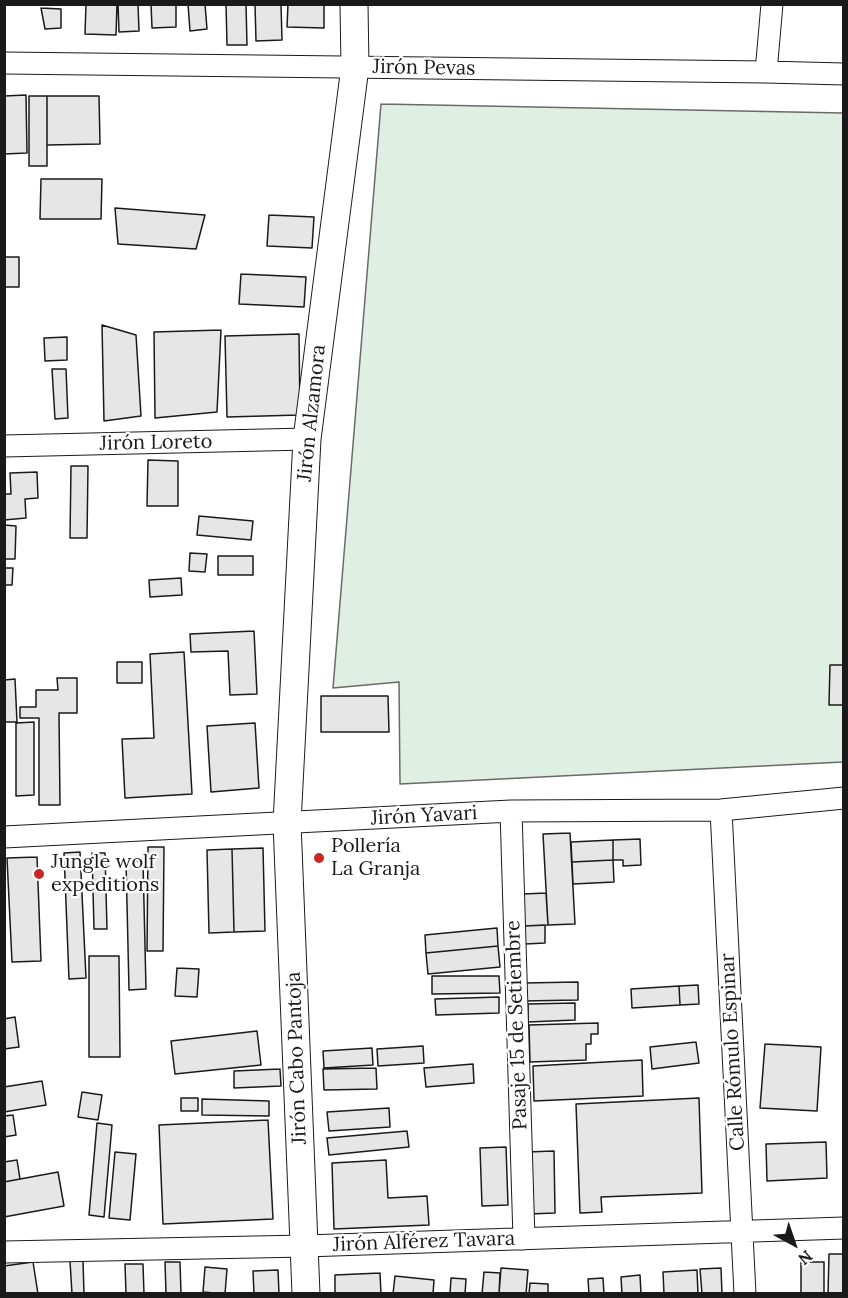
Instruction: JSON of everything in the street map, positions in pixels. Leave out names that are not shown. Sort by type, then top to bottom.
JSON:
[{"type":"street","name":"Jirón Alzamora","points":[[287,823],[307,439],[355,67],[354,4]]},
{"type":"street","points":[[766,72],[772,4]]},
{"type":"street","name":"Jirón Pevas","points":[[4,63],[843,74]]},
{"type":"street","name":"Jirón Loreto","points":[[4,446],[307,439]]},
{"type":"street","name":"Jirón Yavari","points":[[4,837],[511,811],[721,810],[843,798]]},
{"type":"street","name":"Calle Rómulo Espinar","points":[[721,810],[745,1293]]},
{"type":"street","name":"Pasaje 15 de Setiembre","points":[[511,811],[524,1239]]},
{"type":"street","name":"Jirón Cabo Pantoja","points":[[287,823],[306,1293]]},
{"type":"street","name":"Jirón Alférez Tavara","points":[[4,1252],[305,1246],[843,1228]]},
{"type":"green space","points":[[381,104],[843,113],[843,762],[400,784],[399,682],[333,688]]},
{"type":"building","points":[[86,4],[117,4],[116,35],[85,34]]},
{"type":"building","points":[[118,4],[138,4],[139,31],[119,32]]},
{"type":"building","points":[[151,4],[176,4],[176,27],[152,28]]},
{"type":"building","points":[[188,4],[205,4],[207,29],[190,31]]},
{"type":"building","points":[[226,4],[246,4],[247,45],[227,45]]},
{"type":"building","points":[[255,4],[281,4],[282,40],[256,41]]},
{"type":"building","points":[[288,4],[324,4],[324,28],[287,27]]},
{"type":"building","points":[[41,8],[61,9],[61,28],[45,29]]},
{"type":"building","points":[[26,95],[27,153],[4,154],[4,96]]},
{"type":"building","points":[[29,96],[47,96],[47,166],[29,166]]},
{"type":"building","points":[[47,96],[99,96],[100,144],[47,145]]},
{"type":"building","points":[[41,179],[102,179],[101,219],[40,219]]},
{"type":"building","points":[[115,208],[205,215],[196,249],[118,244]]},
{"type":"building","points":[[269,215],[314,217],[312,248],[267,246]]},
{"type":"building","points":[[4,257],[19,257],[19,287],[4,287]]},
{"type":"building","points":[[241,274],[306,277],[304,307],[239,304]]},
{"type":"building","points":[[102,325],[136,335],[141,416],[104,421]]},
{"type":"building","points":[[221,330],[217,412],[155,418],[154,332]]},
{"type":"building","points":[[299,334],[300,415],[227,417],[225,336]]},
{"type":"building","points":[[67,337],[67,360],[45,361],[44,338]]},
{"type":"building","points":[[52,369],[66,369],[68,418],[55,419]]},
{"type":"building","points":[[148,460],[178,461],[178,506],[147,506]]},
{"type":"building","points":[[71,466],[88,466],[87,538],[70,538]]},
{"type":"building","points":[[37,472],[38,498],[25,499],[26,518],[4,520],[4,494],[11,494],[10,473]]},
{"type":"building","points":[[199,516],[253,521],[251,540],[197,535]]},
{"type":"building","points":[[4,525],[16,526],[15,559],[4,559]]},
{"type":"building","points":[[190,553],[207,554],[205,572],[189,571]]},
{"type":"building","points":[[218,556],[253,556],[253,575],[218,575]]},
{"type":"building","points":[[4,568],[13,568],[12,585],[4,585]]},
{"type":"building","points":[[181,578],[182,595],[150,597],[149,580]]},
{"type":"building","points":[[254,631],[257,694],[230,695],[228,651],[191,652],[190,634]]},
{"type":"building","points":[[184,652],[192,794],[125,798],[122,739],[154,738],[150,654]]},
{"type":"building","points":[[117,662],[142,662],[142,683],[117,683]]},
{"type":"building","points":[[830,665],[844,665],[844,705],[829,705]]},
{"type":"building","points":[[57,678],[77,678],[77,713],[59,713],[60,805],[39,805],[39,718],[20,718],[20,707],[36,707],[36,690],[58,690]]},
{"type":"building","points":[[15,679],[17,722],[4,722],[4,680]]},
{"type":"building","points":[[321,696],[388,696],[389,732],[321,732]]},
{"type":"building","points":[[34,722],[34,795],[16,796],[16,723]]},
{"type":"building","points":[[255,723],[259,788],[211,792],[207,726]]},
{"type":"building","points":[[570,833],[575,924],[548,925],[543,834]]},
{"type":"building","points":[[640,839],[641,865],[623,866],[623,860],[613,860],[613,840]]},
{"type":"building","points":[[613,840],[613,860],[572,862],[571,842]]},
{"type":"building","points":[[148,847],[164,847],[163,951],[147,951]]},
{"type":"building","points":[[263,848],[265,931],[234,932],[232,849]]},
{"type":"building","points":[[232,849],[234,932],[209,933],[207,850]]},
{"type":"building","points":[[80,852],[86,978],[69,979],[64,853]]},
{"type":"building","points":[[92,853],[105,853],[107,929],[94,929]]},
{"type":"building","points":[[37,857],[41,961],[12,962],[7,858]]},
{"type":"building","points":[[613,860],[614,882],[573,884],[572,862]]},
{"type":"building","points":[[126,861],[143,861],[146,989],[129,990]]},
{"type":"building","points":[[546,893],[548,925],[524,926],[523,894]]},
{"type":"building","points":[[545,925],[545,943],[525,944],[524,926]]},
{"type":"building","points":[[497,928],[498,946],[426,953],[425,935]]},
{"type":"building","points":[[498,946],[500,967],[428,974],[426,953]]},
{"type":"building","points":[[89,956],[119,956],[120,1057],[89,1057]]},
{"type":"building","points":[[177,968],[199,969],[197,997],[175,996]]},
{"type":"building","points":[[432,976],[499,976],[500,993],[432,994]]},
{"type":"building","points":[[578,982],[578,1000],[523,1001],[523,983]]},
{"type":"building","points":[[698,985],[699,1004],[680,1005],[679,986]]},
{"type":"building","points":[[679,986],[680,1005],[632,1008],[631,989]]},
{"type":"building","points":[[499,997],[499,1013],[436,1015],[435,999]]},
{"type":"building","points":[[575,1003],[575,1020],[528,1022],[528,1004]]},
{"type":"building","points":[[15,1017],[19,1047],[4,1049],[4,1019]]},
{"type":"building","points":[[598,1023],[598,1034],[591,1034],[591,1044],[586,1044],[586,1060],[530,1062],[529,1025]]},
{"type":"building","points":[[257,1031],[261,1065],[175,1074],[171,1041]]},
{"type":"building","points":[[696,1042],[699,1063],[652,1069],[650,1047]]},
{"type":"building","points":[[765,1044],[821,1047],[817,1111],[760,1108]]},
{"type":"building","points":[[423,1046],[424,1063],[378,1066],[377,1049]]},
{"type":"building","points":[[372,1048],[373,1065],[324,1068],[323,1051]]},
{"type":"building","points":[[642,1060],[643,1096],[534,1101],[533,1066]]},
{"type":"building","points":[[473,1064],[474,1083],[426,1087],[424,1068]]},
{"type":"building","points":[[376,1068],[377,1089],[324,1090],[323,1069]]},
{"type":"building","points":[[280,1069],[281,1086],[234,1088],[234,1071]]},
{"type":"building","points":[[42,1081],[46,1105],[4,1112],[4,1087]]},
{"type":"building","points":[[82,1092],[102,1095],[98,1120],[78,1117]]},
{"type":"building","points":[[181,1098],[198,1098],[198,1111],[181,1111]]},
{"type":"building","points":[[699,1098],[702,1193],[601,1197],[602,1212],[580,1213],[576,1104]]},
{"type":"building","points":[[202,1099],[269,1101],[269,1116],[202,1115]]},
{"type":"building","points":[[389,1108],[390,1127],[329,1131],[327,1112]]},
{"type":"building","points":[[13,1115],[16,1135],[4,1137],[4,1116]]},
{"type":"building","points":[[268,1120],[273,1219],[163,1224],[159,1125]]},
{"type":"building","points":[[97,1123],[112,1125],[104,1217],[89,1215]]},
{"type":"building","points":[[407,1131],[409,1147],[329,1155],[327,1138]]},
{"type":"building","points":[[826,1142],[827,1178],[767,1181],[766,1144]]},
{"type":"building","points":[[506,1147],[508,1205],[482,1206],[480,1148]]},
{"type":"building","points":[[554,1151],[555,1213],[529,1214],[526,1152]]},
{"type":"building","points":[[115,1152],[136,1154],[130,1220],[109,1218]]},
{"type":"building","points":[[17,1160],[20,1179],[4,1182],[4,1162]]},
{"type":"building","points":[[386,1160],[388,1198],[427,1196],[429,1225],[334,1229],[332,1163]]},
{"type":"building","points":[[58,1172],[64,1206],[4,1217],[4,1182]]},
{"type":"building","points":[[829,1254],[844,1254],[844,1294],[828,1294]]},
{"type":"building","points":[[83,1260],[84,1294],[72,1294],[70,1261]]},
{"type":"building","points":[[33,1262],[38,1294],[4,1294],[4,1266]]},
{"type":"building","points":[[165,1262],[180,1262],[181,1294],[166,1294]]},
{"type":"building","points":[[801,1262],[824,1262],[824,1294],[801,1294]]},
{"type":"building","points":[[125,1264],[143,1264],[144,1294],[126,1294]]},
{"type":"building","points":[[205,1267],[227,1269],[225,1294],[203,1292]]},
{"type":"building","points":[[501,1268],[528,1270],[526,1294],[499,1294]]},
{"type":"building","points":[[721,1268],[722,1294],[702,1294],[700,1269]]},
{"type":"building","points":[[278,1270],[279,1294],[254,1294],[253,1271]]},
{"type":"building","points":[[697,1270],[698,1294],[664,1294],[663,1272]]},
{"type":"building","points":[[484,1272],[500,1273],[499,1294],[482,1294]]},
{"type":"building","points":[[380,1273],[381,1294],[335,1294],[335,1275]]},
{"type":"building","points":[[640,1275],[641,1294],[622,1294],[621,1277]]},
{"type":"building","points":[[395,1276],[434,1280],[433,1294],[393,1294]]},
{"type":"building","points":[[451,1278],[466,1279],[465,1294],[450,1294]]},
{"type":"building","points":[[603,1278],[604,1294],[589,1294],[588,1279]]},
{"type":"building","points":[[530,1283],[548,1284],[548,1294],[529,1294]]},
{"type":"place","name":"Pollería La Granja","points":[[319,858]]},
{"type":"place","name":"Jungle wolf expeditions","points":[[39,874]]}]
